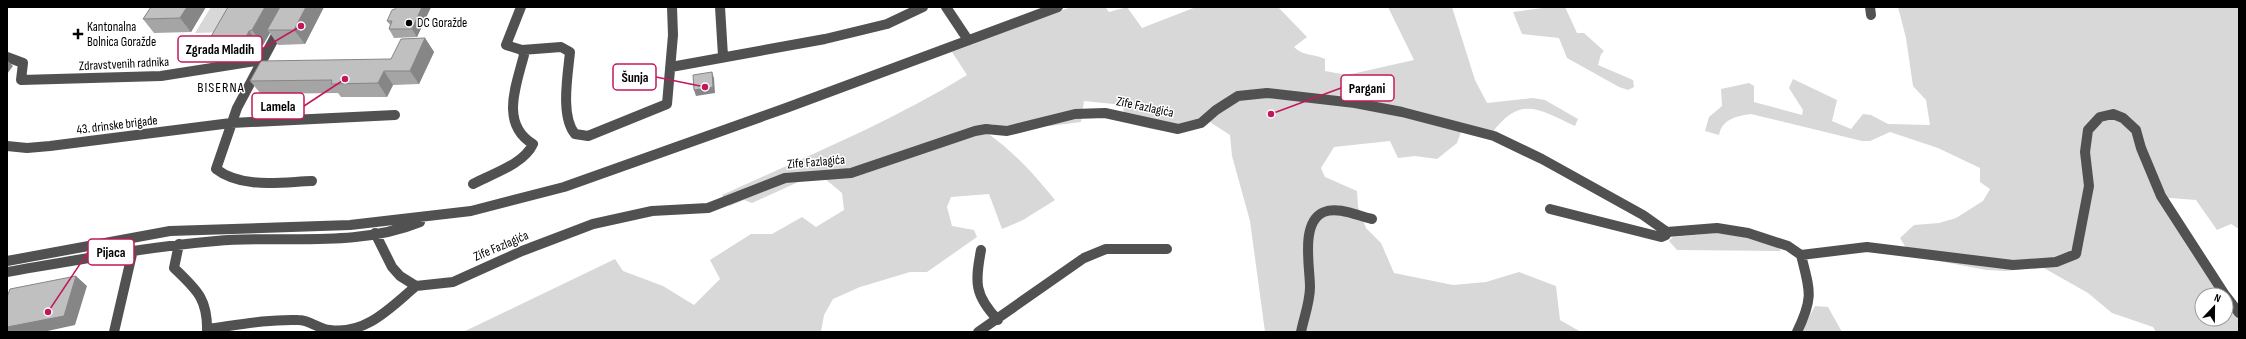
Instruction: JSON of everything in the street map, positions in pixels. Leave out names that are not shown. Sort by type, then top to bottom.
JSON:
[{"type":"street","points":[[291,7],[262,60],[231,123],[216,169],[222,175],[236,180],[312,181]]},
{"type":"street","points":[[521,7],[506,45],[522,50],[561,47],[570,52],[567,120],[573,132],[578,136],[588,136],[598,133],[667,104],[673,35],[672,7]]},
{"type":"street","points":[[720,7],[723,56]]},
{"type":"street","points":[[671,67],[723,56],[825,39],[887,24],[923,7]]},
{"type":"street","points":[[946,7],[968,40]]},
{"type":"street","points":[[7,261],[118,238],[170,231],[350,225],[433,217],[471,211],[564,187],[793,106],[1058,7]]},
{"type":"street","points":[[473,184],[519,160],[530,151],[533,144],[517,132],[514,122],[515,99],[524,55],[522,50]]},
{"type":"street","name":"Zdravstvenih radnika","points":[[7,57],[22,63],[22,80],[161,76],[262,60]]},
{"type":"street","name":"Zife Fazlagića","points":[[416,286],[453,282],[522,251],[593,224],[652,211],[708,208],[785,178],[851,174],[986,129],[1007,131],[1075,114],[1104,113],[1178,129],[1201,123],[1216,110],[1238,96],[1267,93],[1378,106],[1494,136],[1542,159],[1643,215],[1667,232]]},
{"type":"street","points":[[1801,255],[1867,247],[2013,265],[2056,262],[2076,254],[2089,186],[2085,152],[2088,130],[2100,117],[2113,114],[2127,120],[2136,130],[2141,148],[2161,196],[2220,287]]},
{"type":"street","name":"43. drinske brigade","points":[[7,146],[27,148],[50,146],[231,123],[395,115]]},
{"type":"street","points":[[1550,209],[1661,237],[1666,235],[1667,232],[1718,228],[1748,233],[1788,246],[1801,255],[1810,290],[1807,311],[1797,332]]},
{"type":"street","points":[[1301,332],[1310,287],[1307,261],[1310,234],[1314,220],[1323,212],[1332,211],[1372,219]]},
{"type":"street","points":[[7,272],[133,250],[179,244],[247,240],[340,238],[400,230],[433,217]]},
{"type":"street","points":[[179,244],[174,268],[193,283],[207,305],[207,331],[275,320],[301,320],[327,330],[350,331],[373,322],[416,286],[400,276],[392,267],[375,233]]},
{"type":"street","points":[[978,332],[998,320],[1032,293],[1084,258],[1106,249],[1167,249]]},
{"type":"street","points":[[114,332],[133,250]]},
{"type":"street","points":[[981,250],[978,270],[977,295],[982,306],[998,320]]},
{"type":"shaded area","points":[[211,7],[244,7],[229,32],[195,33]]},
{"type":"shaded area","points":[[1071,7],[1105,7],[1109,12],[1127,7],[1142,28],[1196,7],[1278,7],[1307,37],[1294,47],[1305,54],[1325,59],[1325,71],[1347,75],[1414,60],[1388,7],[1452,7],[1475,80],[1487,103],[1533,98],[1545,100],[1578,119],[1575,126],[1540,111],[1530,109],[1521,110],[1512,113],[1502,121],[1492,133],[1461,132],[1457,143],[1437,159],[1415,156],[1398,158],[1390,141],[1334,147],[1321,168],[1325,177],[1357,191],[1358,207],[1366,228],[1381,243],[1394,273],[1453,285],[1486,282],[1519,272],[1556,286],[1560,320],[1581,332],[1265,332],[1250,221],[1232,156],[1230,135],[1210,122],[1200,127],[1179,132],[1146,128],[1125,122],[1123,105],[1084,101],[1081,122],[1050,126],[1022,122],[1005,127],[991,124],[986,132],[1023,163],[1055,200],[1023,220],[1002,229],[989,194],[951,197],[947,207],[952,226],[974,230],[977,237],[927,272],[910,272],[860,287],[833,299],[824,315],[821,332],[463,332],[615,259],[623,271],[663,286],[694,305],[720,279],[710,260],[751,234],[772,234],[802,217],[816,227],[844,210],[842,193],[818,173],[752,203],[744,200],[729,206],[722,195],[877,124],[967,75],[952,52]]},
{"type":"shaded area","points":[[1550,7],[1565,7],[1577,33],[1584,33],[1604,51],[1601,54],[1598,65],[1633,80],[1634,87],[1628,90],[1619,87],[1567,58],[1559,38],[1522,34],[1513,12]]},
{"type":"shaded area","points":[[1898,7],[2239,7],[2239,229],[2231,224],[2217,230],[2196,200],[2158,197],[2216,287],[2194,287],[2194,327],[2234,327],[2234,311],[2239,317],[2239,332],[2156,332],[2153,327],[2112,313],[2088,293],[2042,267],[2006,271],[1987,270],[1911,256],[1900,238],[1914,225],[1939,223],[1956,218],[1983,201],[1990,189],[1980,182],[1980,168],[1938,148],[1890,132],[1870,141],[1862,141],[1751,114],[1731,119],[1723,125],[1719,135],[1705,131],[1709,117],[1722,106],[1721,89],[1749,83],[1754,86],[1754,102],[1802,115],[1803,110],[1789,88],[1793,79],[1837,100],[1832,121],[1851,129],[1863,114],[1871,115],[1888,124],[1930,125],[1926,100],[1913,86],[1906,38]]},
{"type":"shaded area","points":[[1715,233],[1745,236],[1778,246],[1781,251],[1677,250],[1669,241],[1673,237]]},
{"type":"shaded area","points":[[1815,306],[1828,307],[1842,332],[1801,332]]},
{"type":"building","points":[[151,7],[187,7],[180,18],[143,19]]},
{"type":"building","points":[[228,7],[265,7],[245,39],[209,40]]},
{"type":"building","points":[[280,7],[306,7],[294,30],[267,30]]},
{"type":"building","points":[[396,7],[422,7],[412,29],[389,29],[392,21],[387,21],[392,10]]},
{"type":"building","points":[[425,38],[410,71],[384,71],[378,83],[331,84],[332,80],[250,81],[261,61],[391,59],[401,39]]},
{"type":"building","points":[[712,72],[713,87],[694,90],[693,75]]},
{"type":"building","points":[[76,276],[64,316],[7,327],[7,297],[10,289]]},
{"type":"place","name":"DC Goražde","points":[[409,23]]},
{"type":"place","name":"Zgrada Mladih","points":[[301,26]]},
{"type":"place","name":"Kantonalna Bolnica Goražde","points":[[78,34]]},
{"type":"place","name":"Lamela","points":[[345,79]]},
{"type":"place","name":"Šunja","points":[[705,87]]},
{"type":"place","name":"Pargani","points":[[1271,114]]},
{"type":"place","name":"Pijaca","points":[[48,312]]},
{"type":"district","name":"BISERNA","points":[[221,87]]}]
